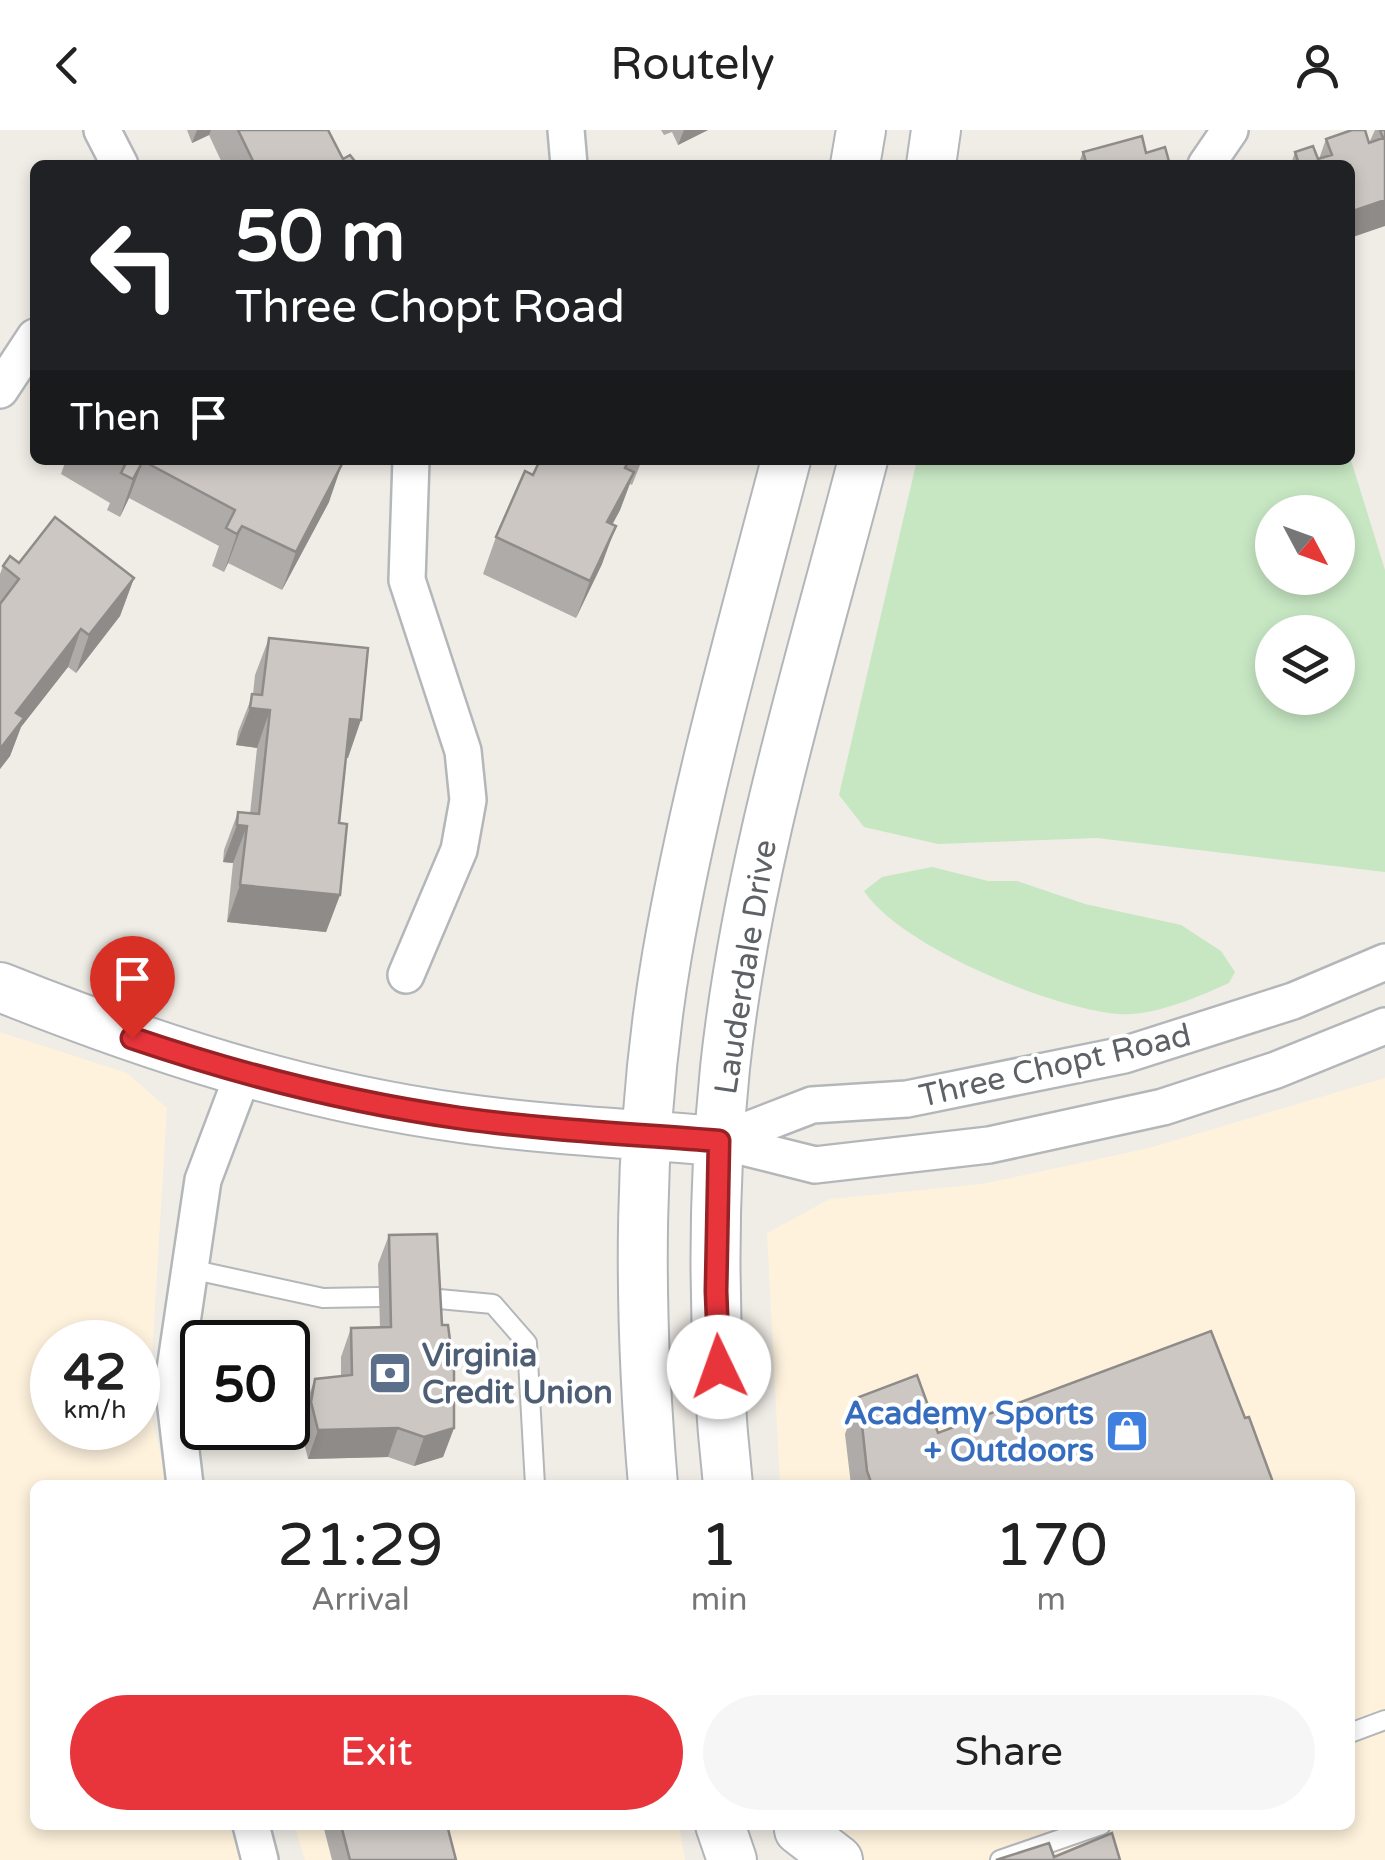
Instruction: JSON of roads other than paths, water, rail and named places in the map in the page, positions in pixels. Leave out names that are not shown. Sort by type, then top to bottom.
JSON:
[{"type":"main road","points":[[856,160],[861,130]]},
{"type":"main road","points":[[932,160],[936,130]]},
{"type":"main road","points":[[652,1480],[641,1340],[640,1242],[656,1032],[687,851],[785,465]]},
{"type":"main road","name":"Lauderdale Drive","points":[[728,1480],[716,1291],[719,1141],[746,933],[774,803],[862,465]]},
{"type":"main road","name":"Three Chopt Road","points":[[0,987],[132,1038],[243,1074],[459,1118],[719,1141]]},
{"type":"main road","points":[[722,1830],[732,1860]]},
{"type":"main road","points":[[802,1838],[838,1860]]},
{"type":"street","points":[[102,130],[117,160]]},
{"type":"street","points":[[566,130],[569,160]]},
{"type":"street","points":[[1209,160],[1230,130]]},
{"type":"street","points":[[0,390],[30,345]]},
{"type":"street","points":[[406,975],[459,850],[468,800],[464,751],[408,580],[411,465]]},
{"type":"street","name":"Three Chopt Road","points":[[719,1141],[812,1105],[907,1099],[1124,1055],[1293,1001],[1385,962]]},
{"type":"street","name":"Three Chopt Road","points":[[719,1141],[814,1165],[1008,1142],[1192,1098],[1385,1026]]},
{"type":"street","points":[[184,1480],[174,1383],[190,1269],[203,1180],[243,1074]]},
{"type":"street","points":[[252,1830],[260,1860]]},
{"type":"lane","points":[[190,1269],[324,1298],[379,1297]]},
{"type":"lane","points":[[428,1298],[492,1304],[527,1343],[535,1480]]},
{"type":"lane","points":[[1355,1731],[1385,1720]]},
{"type":"lane","points":[[1000,1860],[1087,1830]]},
{"type":"place","name":"Virginia Credit Union","points":[[390,1373]]},
{"type":"place","name":"Academy Sports + Outdoors","points":[[1127,1431]]}]
